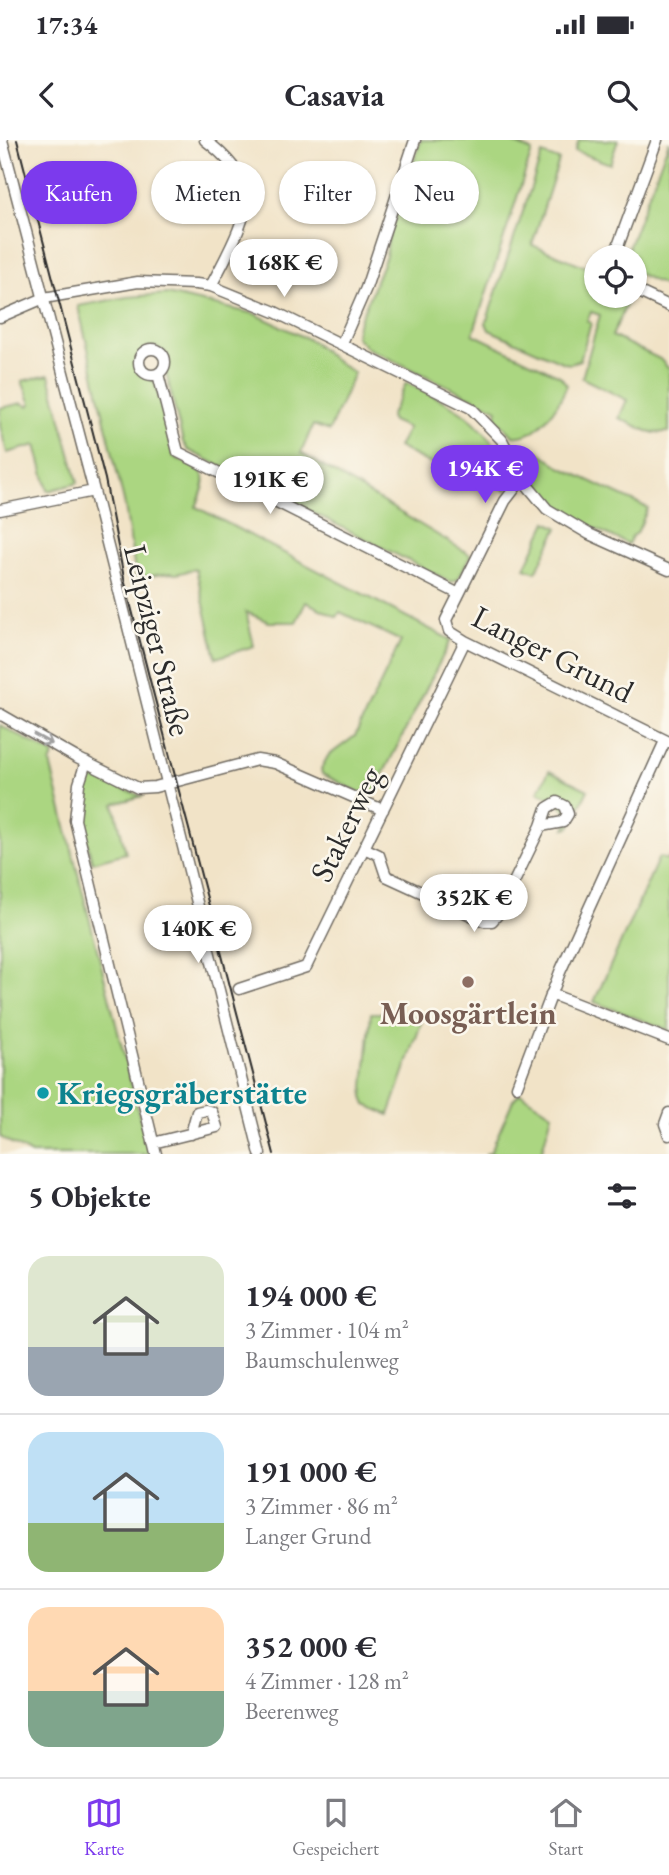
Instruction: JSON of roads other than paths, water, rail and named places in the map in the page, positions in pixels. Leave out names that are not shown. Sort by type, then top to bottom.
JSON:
[{"type":"street","name":"Leipziger Straße","points":[[2,140],[260,1154]]},
{"type":"street","points":[[205,140],[232,166],[246,192],[246,204],[240,223],[211,286]]},
{"type":"street","points":[[342,343],[366,288],[415,140]]},
{"type":"street","points":[[618,245],[657,140]]},
{"type":"street","points":[[0,317],[44,298],[147,281],[211,286],[342,343],[471,408],[502,440],[522,479],[540,502],[564,521],[669,570]]},
{"type":"street","points":[[647,296],[669,306]]},
{"type":"street","name":"Langer Grund","points":[[158,374],[178,452],[459,594]]},
{"type":"street","name":"Langer Grund","points":[[522,479],[505,501],[446,620],[449,631],[667,741]]},
{"type":"street","points":[[0,510],[93,491]]},
{"type":"street","name":"Stakerweg","points":[[239,989],[306,967],[465,641]]},
{"type":"street","points":[[0,714],[138,788],[257,760],[275,763],[383,810]]},
{"type":"street","points":[[517,1087],[551,994],[667,741]]},
{"type":"street","points":[[86,762],[79,784],[75,820],[155,1149],[191,1134]]},
{"type":"street","points":[[364,848],[379,855],[386,876],[484,921],[492,921],[499,913],[541,826]]},
{"type":"street","points":[[551,994],[669,1040]]},
{"type":"street","points":[[669,1114],[665,1124],[669,1135]]},
{"type":"tram line","points":[[17,140],[105,479],[125,583],[274,1154]]},
{"type":"place","name":"Moosgärtlein","points":[[468,982]]},
{"type":"place","name":"Kriegsgräberstätte","points":[[43,1093]]}]
